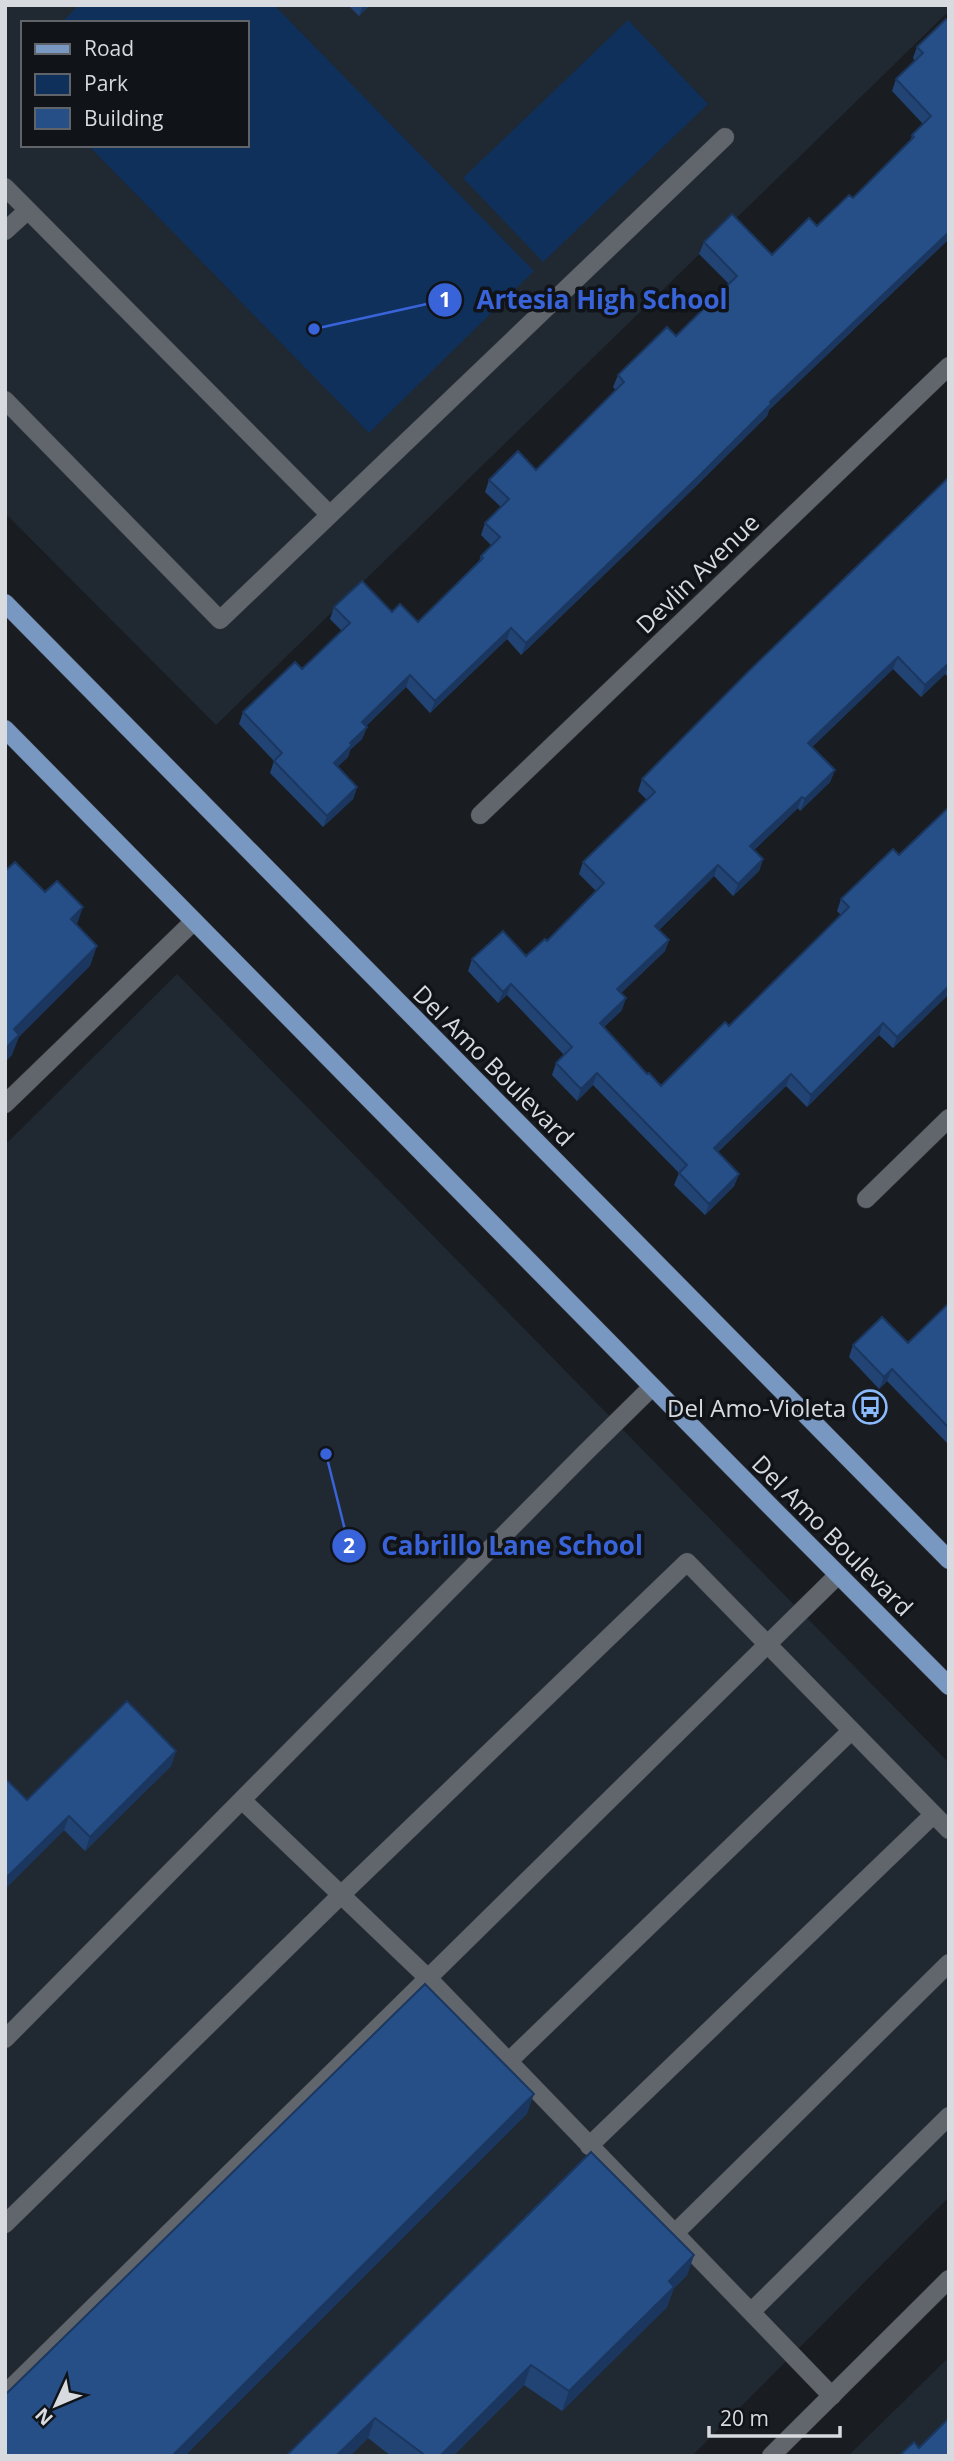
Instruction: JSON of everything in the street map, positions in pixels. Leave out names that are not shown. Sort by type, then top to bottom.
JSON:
[{"type":"main road","name":"Del Amo Boulevard","points":[[5,603],[949,1560]]},
{"type":"main road","name":"Del Amo Boulevard","points":[[5,729],[949,1686]]},
{"type":"street","points":[[5,400],[220,620],[725,137]]},
{"type":"street","points":[[5,187],[329,514]]},
{"type":"street","points":[[5,231],[27,210]]},
{"type":"street","name":"Devlin Avenue","points":[[480,815],[949,366]]},
{"type":"street","points":[[5,1104],[194,921]]},
{"type":"street","points":[[866,1199],[949,1118]]},
{"type":"street","points":[[5,2039],[652,1387]]},
{"type":"street","points":[[5,2224],[687,1562],[949,1830]]},
{"type":"street","points":[[5,2393],[838,1575]]},
{"type":"street","points":[[508,2062],[851,1731]]},
{"type":"street","points":[[243,1801],[428,1979],[831,2396]]},
{"type":"street","points":[[589,2146],[933,1815]]},
{"type":"street","points":[[675,2233],[949,1963]]},
{"type":"street","points":[[751,2312],[949,2116]]},
{"type":"street","points":[[771,2456],[949,2279]]},
{"type":"shaded area","points":[[5,5],[949,5],[949,11],[216,725],[5,513]]},
{"type":"shaded area","points":[[177,974],[949,1763],[949,2197],[692,2456],[5,2456],[5,1145]]},
{"type":"shaded area","points":[[949,2357],[949,2456],[848,2456]]},
{"type":"green space","points":[[79,5],[274,5],[534,271],[369,433],[90,147],[248,147],[248,21],[63,21]]},
{"type":"green space","points":[[628,20],[708,104],[543,262],[463,178]]},
{"type":"building","points":[[946,19],[949,21],[949,232],[770,402],[771,404],[700,475],[526,643],[511,628],[435,701],[410,675],[362,722],[367,727],[334,763],[357,787],[327,816],[274,761],[282,753],[243,712],[295,662],[302,669],[350,623],[334,607],[362,581],[392,612],[400,604],[418,622],[483,558],[481,556],[500,537],[485,523],[509,499],[489,480],[518,451],[536,470],[624,382],[618,375],[667,327],[676,336],[737,276],[704,242],[732,214],[772,255],[809,218],[817,226],[849,195],[853,198],[914,137],[912,135],[931,116],[896,79],[923,53],[917,47]]},
{"type":"building","points":[[949,477],[949,663],[925,685],[898,657],[808,743],[835,770],[750,846],[763,859],[738,884],[718,865],[655,926],[669,940],[617,989],[626,998],[600,1023],[661,1086],[725,1022],[729,1026],[849,907],[841,899],[893,849],[899,855],[949,807],[949,986],[897,1037],[883,1023],[811,1095],[791,1074],[714,1148],[739,1174],[709,1204],[679,1173],[687,1165],[597,1073],[581,1089],[556,1063],[572,1047],[511,984],[503,992],[472,959],[503,931],[526,956],[545,939],[547,941],[604,883],[583,862],[655,792],[642,779]]},
{"type":"building","points":[[15,862],[45,892],[57,881],[83,907],[71,919],[97,946],[14,1029],[19,1035],[5,1049],[5,871]]},
{"type":"building","points":[[949,1303],[949,1428],[892,1369],[884,1377],[853,1345],[882,1317],[908,1343]]},
{"type":"building","points":[[127,1701],[176,1751],[90,1837],[69,1816],[5,1879],[5,1778],[27,1800]]},
{"type":"building","points":[[425,1984],[534,2094],[172,2456],[5,2456],[5,2395]]},
{"type":"building","points":[[591,2152],[694,2255],[669,2281],[674,2287],[569,2391],[531,2365],[440,2456],[426,2456],[375,2418],[336,2456],[286,2456]]},
{"type":"building","points":[[949,2418],[949,2456],[899,2456],[914,2442],[919,2448]]},
{"type":"place","name":"Artesia High School","points":[[314,329]]},
{"type":"place","name":"Del Amo-Violeta","points":[[870,1407]]},
{"type":"place","name":"Cabrillo Lane School","points":[[326,1454]]}]
